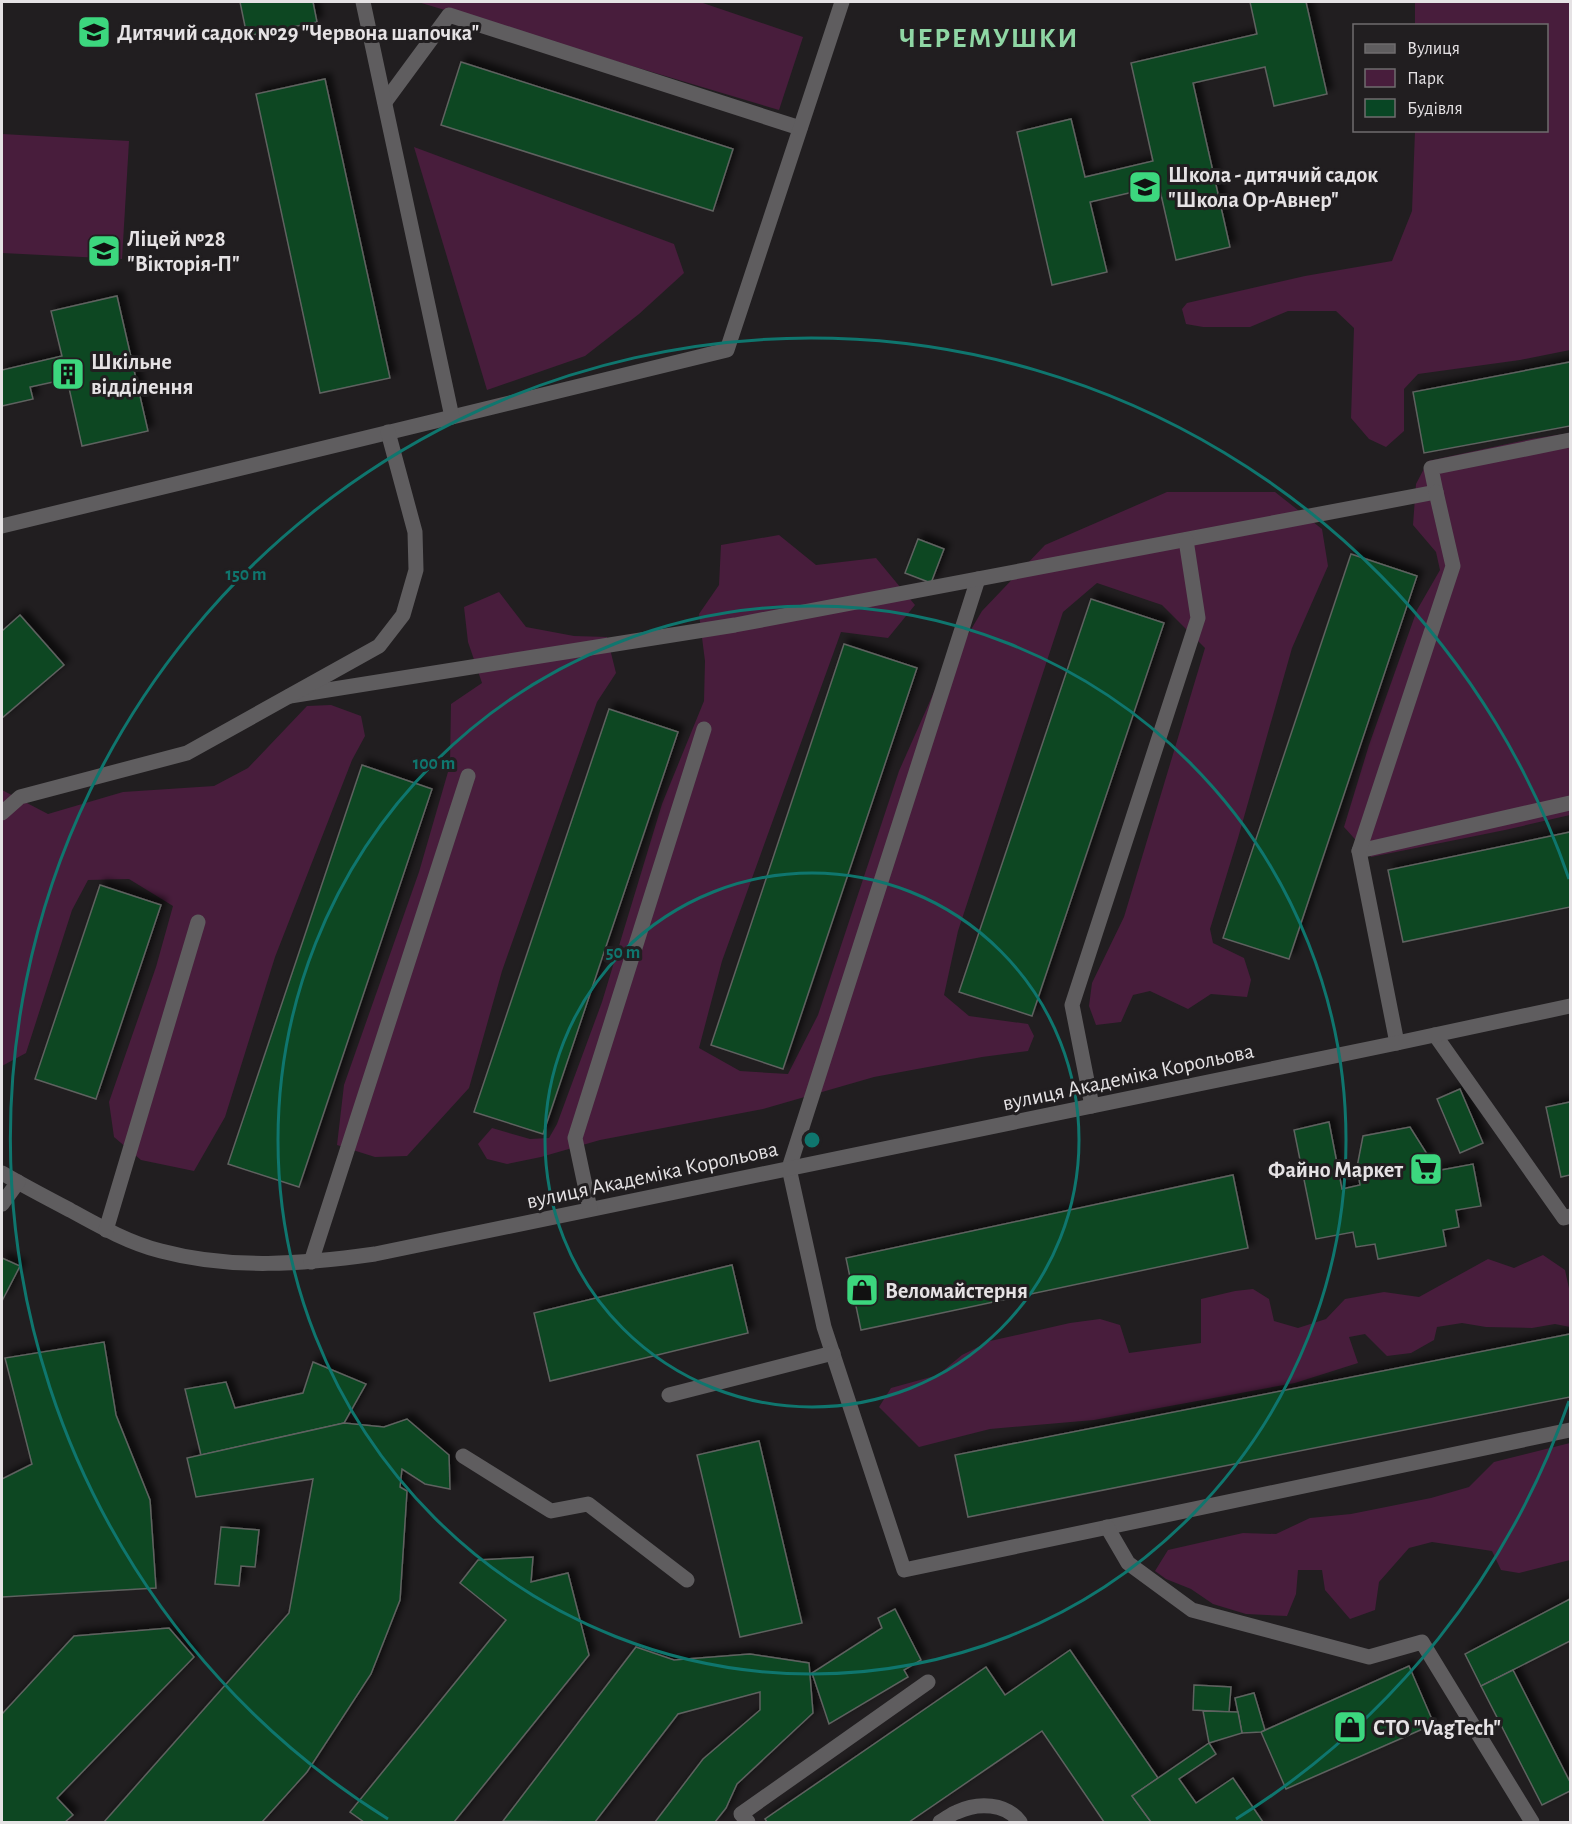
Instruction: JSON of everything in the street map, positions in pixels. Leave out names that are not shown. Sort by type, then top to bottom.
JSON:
[{"type":"street","points":[[363,2],[452,417]]},
{"type":"street","points":[[2,526],[728,350],[842,2]]},
{"type":"street","points":[[385,102],[449,15],[800,128]]},
{"type":"street","points":[[2,813],[20,797],[187,753],[379,646],[403,615],[416,570],[415,532],[388,432]]},
{"type":"street","points":[[1397,1043],[1359,851],[1453,566],[1431,468],[1570,440]]},
{"type":"street","points":[[290,696],[735,625],[1436,492]]},
{"type":"street","points":[[1092,1106],[1072,1005],[1198,618],[1186,540]]},
{"type":"street","points":[[978,579],[789,1168],[824,1327],[904,1570],[1570,1430]]},
{"type":"street","points":[[590,1209],[575,1138],[704,729]]},
{"type":"street","points":[[311,1262],[468,776]]},
{"type":"street","points":[[1359,851],[1570,803]]},
{"type":"street","points":[[106,1230],[198,922]]},
{"type":"street","name":"вулиця Академіка Корольова","points":[[2,1173],[106,1230],[161,1251],[214,1261],[272,1264],[311,1262],[375,1254],[1570,1006]]},
{"type":"street","points":[[1436,1035],[1564,1218],[1570,1216]]},
{"type":"street","points":[[2,1204],[18,1182]]},
{"type":"street","points":[[669,1395],[833,1353]]},
{"type":"street","points":[[463,1456],[551,1511],[588,1504],[687,1580]]},
{"type":"street","points":[[1107,1527],[1128,1563],[1192,1610],[1369,1658],[1422,1642],[1532,1822]]},
{"type":"street","points":[[748,1822],[741,1814],[928,1683]]},
{"type":"street","points":[[940,1822],[958,1811],[983,1805],[1004,1808],[1020,1822]]},
{"type":"green space","points":[[418,2],[700,2],[803,37],[779,110]]},
{"type":"green space","points":[[1415,2],[1570,2],[1570,350],[1520,360],[1418,374],[1404,389],[1404,431],[1386,447],[1369,439],[1351,418],[1354,328],[1336,311],[1288,311],[1250,327],[1203,327],[1186,324],[1182,309],[1187,303],[1305,276],[1392,261],[1412,211],[1415,132],[1548,132],[1548,24],[1415,24]]},
{"type":"green space","points":[[2,134],[129,141],[122,259],[2,253]]},
{"type":"green space","points":[[414,147],[674,244],[684,273],[639,314],[585,356],[487,390]]},
{"type":"green space","points":[[1570,433],[1570,815],[1371,857],[1344,827],[1369,745],[1417,610],[1440,570],[1436,552],[1413,525],[1416,484],[1428,461]]},
{"type":"green space","points":[[1167,492],[1275,492],[1322,529],[1328,566],[1292,648],[1210,929],[1213,943],[1244,958],[1251,980],[1247,997],[1211,994],[1188,1009],[1150,991],[1133,995],[1121,1022],[1096,1025],[1089,1006],[1092,983],[1124,917],[1205,648],[1162,605],[1097,583],[1063,612],[958,931],[944,995],[969,1016],[1028,1024],[1034,1036],[1028,1051],[874,1077],[763,1109],[600,1140],[507,1164],[487,1159],[478,1144],[492,1128],[530,1139],[549,1138],[557,1124],[602,1002],[662,804],[704,701],[705,661],[699,614],[719,585],[721,545],[779,535],[816,565],[876,558],[915,605],[888,638],[841,632],[722,961],[699,1048],[740,1071],[788,1074],[818,1015],[899,771],[934,692],[982,611],[1045,545]]},
{"type":"green space","points":[[499,592],[526,627],[574,636],[607,637],[616,673],[597,702],[502,971],[469,1088],[407,1156],[375,1157],[337,1145],[344,1085],[419,872],[450,765],[451,704],[482,683],[468,642],[464,607]]},
{"type":"green space","points":[[331,705],[361,716],[365,736],[352,760],[275,957],[225,1117],[194,1171],[141,1160],[114,1137],[109,1102],[156,967],[173,906],[129,879],[88,880],[72,910],[26,1053],[2,1066],[2,790],[48,814],[123,792],[214,786],[248,768],[307,706]]},
{"type":"green space","points":[[1543,1255],[1565,1270],[1570,1293],[1570,1327],[1555,1324],[1532,1328],[1486,1327],[1462,1323],[1437,1327],[1434,1340],[1411,1353],[1387,1356],[1365,1334],[1349,1337],[1358,1363],[1295,1383],[1094,1420],[990,1429],[919,1447],[879,1407],[891,1388],[938,1375],[962,1355],[990,1341],[1070,1323],[1100,1319],[1120,1325],[1129,1353],[1201,1343],[1201,1299],[1253,1289],[1269,1299],[1274,1321],[1298,1328],[1326,1319],[1345,1299],[1384,1292],[1419,1297],[1488,1259],[1514,1268]]},
{"type":"green space","points":[[1570,1443],[1570,1560],[1519,1573],[1501,1570],[1492,1551],[1432,1542],[1409,1548],[1379,1582],[1375,1610],[1350,1619],[1325,1590],[1322,1570],[1298,1570],[1296,1594],[1287,1616],[1246,1614],[1213,1604],[1191,1589],[1166,1579],[1155,1571],[1168,1550],[1243,1533],[1276,1534],[1310,1518],[1351,1514],[1431,1498],[1469,1487],[1494,1462]]},
{"type":"building","points":[[240,2],[313,2],[317,22],[247,36]]},
{"type":"building","points":[[1250,2],[1306,2],[1327,94],[1274,106],[1265,67],[1193,83],[1230,247],[1176,260],[1159,186],[1090,202],[1107,272],[1052,285],[1017,132],[1071,119],[1085,177],[1153,161],[1131,63],[1257,34]]},
{"type":"building","points":[[461,62],[733,149],[713,211],[441,125]]},
{"type":"building","points":[[325,79],[390,378],[320,393],[256,94]]},
{"type":"building","name":"Шкільне відділення","points":[[117,296],[148,431],[82,446],[67,379],[30,387],[33,399],[2,406],[2,370],[62,356],[51,311]]},
{"type":"building","points":[[1570,362],[1570,426],[1424,453],[1413,392]]},
{"type":"building","points":[[918,539],[944,549],[931,583],[905,573]]},
{"type":"building","points":[[1351,554],[1417,576],[1289,959],[1223,938]]},
{"type":"building","points":[[1091,599],[1164,623],[1032,1016],[959,992]]},
{"type":"building","points":[[20,615],[64,665],[2,718],[2,631]]},
{"type":"building","points":[[844,644],[917,668],[783,1069],[711,1045]]},
{"type":"building","points":[[609,709],[678,732],[543,1134],[474,1112]]},
{"type":"building","points":[[362,765],[432,789],[299,1187],[228,1164]]},
{"type":"building","points":[[1570,832],[1570,907],[1403,942],[1388,870]]},
{"type":"building","points":[[100,885],[161,905],[96,1099],[35,1079]]},
{"type":"building","points":[[1460,1089],[1483,1143],[1460,1153],[1437,1099]]},
{"type":"building","points":[[1570,1102],[1570,1175],[1561,1177],[1546,1107]]},
{"type":"building","points":[[1329,1122],[1342,1189],[1360,1185],[1357,1167],[1363,1136],[1410,1127],[1427,1154],[1430,1172],[1473,1164],[1481,1206],[1456,1210],[1459,1227],[1443,1230],[1446,1246],[1378,1259],[1375,1244],[1356,1247],[1353,1232],[1316,1239],[1294,1130]]},
{"type":"building","points":[[1233,1175],[1248,1248],[861,1330],[846,1258]]},
{"type":"building","points":[[2,1258],[20,1266],[2,1301]]},
{"type":"building","points":[[732,1265],[748,1333],[550,1381],[534,1313]]},
{"type":"building","points":[[1570,1334],[1570,1397],[968,1517],[955,1455]]},
{"type":"building","points":[[104,1342],[116,1415],[150,1500],[156,1588],[2,1597],[2,1479],[32,1464],[5,1358]]},
{"type":"building","points":[[313,1362],[366,1384],[344,1423],[201,1455],[185,1389],[226,1382],[235,1408],[303,1393]]},
{"type":"building","points":[[407,1419],[449,1455],[450,1489],[425,1484],[402,1469],[400,1487],[407,1491],[400,1600],[371,1674],[307,1772],[262,1822],[104,1822],[289,1613],[313,1479],[196,1497],[187,1458],[344,1423],[384,1427]]},
{"type":"building","points":[[759,1441],[802,1623],[740,1637],[697,1455]]},
{"type":"building","points":[[221,1527],[259,1530],[255,1567],[241,1566],[239,1586],[215,1584]]},
{"type":"building","points":[[533,1557],[531,1582],[568,1573],[589,1655],[454,1822],[364,1822],[350,1812],[506,1620],[460,1583],[478,1560]]},
{"type":"building","points":[[1570,1599],[1570,1641],[1481,1686],[1465,1654]]},
{"type":"building","points":[[895,1609],[921,1660],[904,1670],[908,1677],[829,1724],[812,1673],[882,1628],[878,1618]]},
{"type":"building","points":[[169,1628],[194,1657],[57,1798],[73,1815],[65,1822],[2,1822],[2,1714],[74,1636]]},
{"type":"building","points":[[636,1647],[674,1660],[750,1654],[809,1663],[813,1713],[737,1784],[726,1808],[715,1822],[655,1822],[703,1759],[760,1710],[760,1692],[678,1714],[595,1822],[503,1821]]},
{"type":"building","points":[[1070,1650],[1158,1778],[1132,1796],[1151,1822],[1104,1822],[1042,1731],[909,1822],[767,1822],[765,1819],[986,1667],[1005,1695]]},
{"type":"building","name":"СТО \"VagTech\"","points":[[1409,1666],[1434,1724],[1286,1789],[1261,1732]]},
{"type":"building","points":[[1513,1670],[1570,1782],[1570,1791],[1542,1805],[1481,1686]]},
{"type":"building","points":[[1194,1685],[1231,1687],[1229,1712],[1193,1710]]},
{"type":"building","points":[[1254,1693],[1265,1730],[1242,1733],[1235,1698]]},
{"type":"building","points":[[1203,1711],[1238,1712],[1242,1733],[1209,1743]]},
{"type":"building","points":[[1209,1743],[1216,1754],[1179,1779],[1196,1803],[1233,1778],[1263,1822],[1151,1822],[1132,1796]]},
{"type":"place","name":"Дитячий садок №29 \"Червона шапочка\"","points":[[94,32]]},
{"type":"place","name":"Школа - дитячий садок \"Школа Ор-Авнер\"","points":[[1145,187]]},
{"type":"place","name":"Ліцей №28 \"Вікторія-П\"","points":[[104,251]]},
{"type":"place","name":"Шкільне відділення","points":[[68,374]]},
{"type":"place","name":"Файно Маркет","points":[[1426,1169]]},
{"type":"place","name":"Веломайстерня","points":[[862,1290]]},
{"type":"place","name":"СТО \"VagTech\"","points":[[1350,1727]]},
{"type":"district","name":"ЧЕРЕМУШКИ","points":[[989,37]]}]
